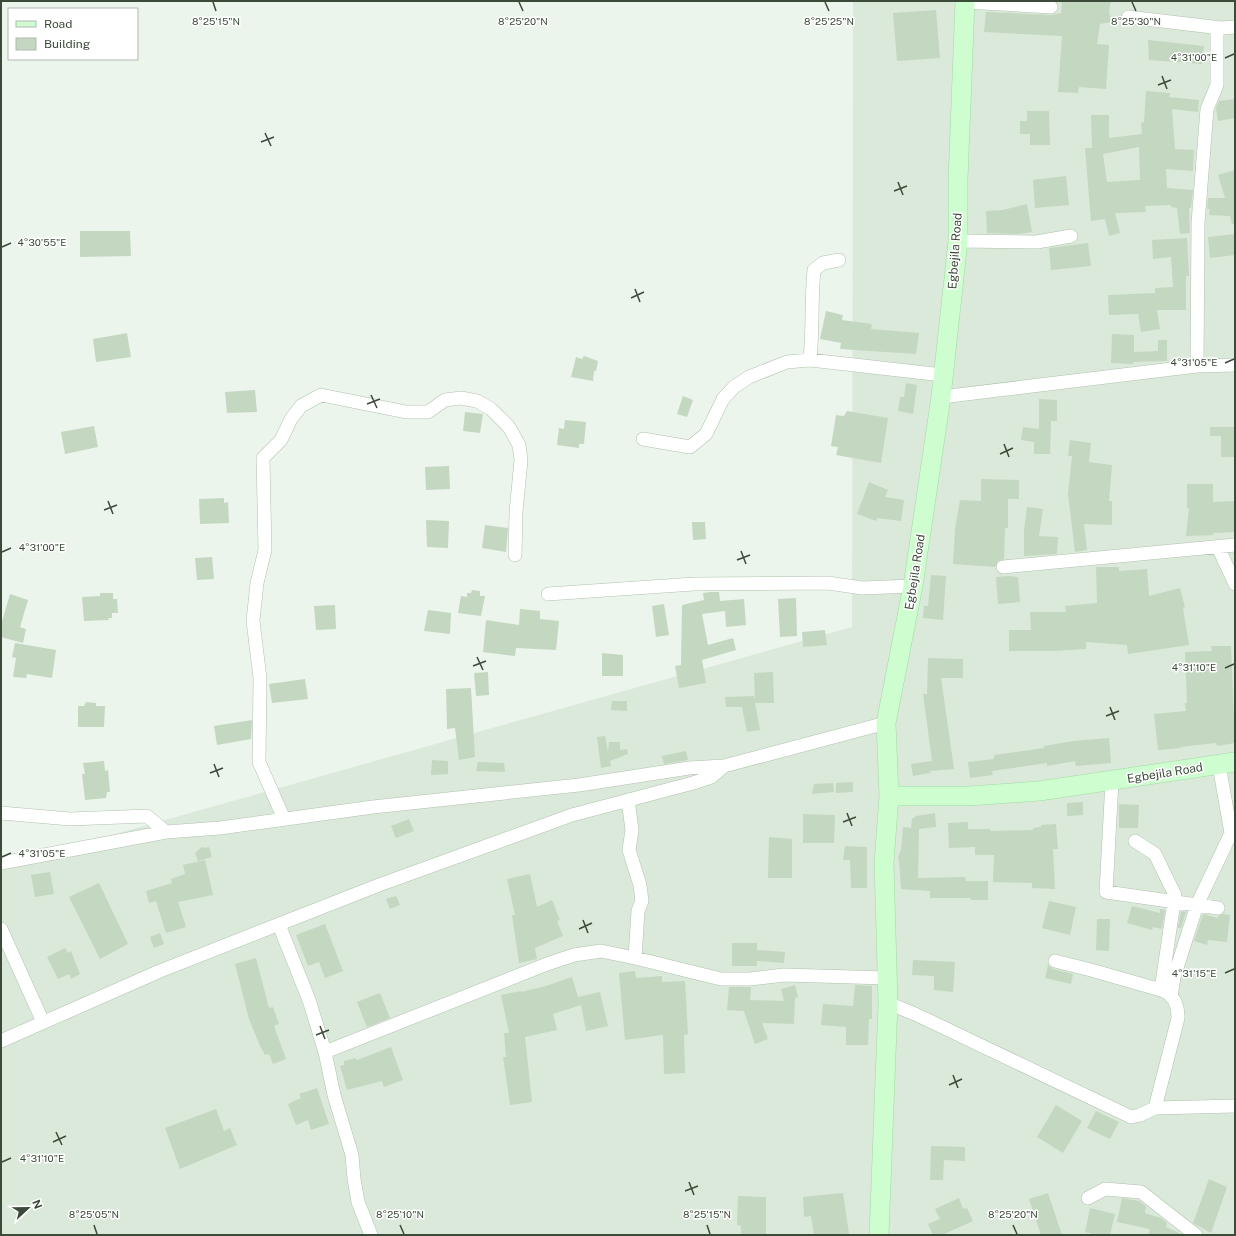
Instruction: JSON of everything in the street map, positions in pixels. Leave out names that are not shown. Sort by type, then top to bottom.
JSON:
[{"type":"street","points":[[965,2],[1051,7]]},
{"type":"street","name":"Egbejila Road","points":[[965,2],[958,180],[958,241],[943,375],[914,586],[886,723],[889,796],[1006,794],[1112,781],[1227,763]]},
{"type":"street","points":[[1128,17],[1218,28],[1235,27]]},
{"type":"street","points":[[1197,366],[1198,223],[1207,109],[1217,85],[1218,28]]},
{"type":"street","points":[[958,241],[1037,242],[1071,236]]},
{"type":"street","points":[[810,360],[813,325],[812,291],[814,270],[823,263],[839,260]]},
{"type":"street","points":[[643,438],[690,446],[706,434],[723,399],[734,387],[750,377],[787,362],[810,360],[943,375]]},
{"type":"street","points":[[940,397],[1197,366],[1235,365]]},
{"type":"street","points":[[284,819],[259,762],[260,678],[253,621],[257,583],[265,550],[263,458],[281,440],[291,419],[301,406],[321,395],[406,412],[428,412],[445,400],[456,399],[477,401],[491,409],[509,427],[519,445],[521,460],[516,512],[515,555]]},
{"type":"street","points":[[1003,567],[1235,545]]},
{"type":"street","points":[[1218,547],[1235,584]]},
{"type":"street","points":[[548,594],[710,584],[828,583],[862,588],[914,586]]},
{"type":"street","points":[[1,863],[166,832],[220,828],[373,807],[579,785],[689,768],[724,766],[886,723]]},
{"type":"street","points":[[1166,993],[1174,977],[1197,905],[1231,833],[1227,763]]},
{"type":"street","points":[[1,1041],[160,971],[379,885],[572,815],[693,783],[711,776],[724,766]]},
{"type":"street","points":[[1112,781],[1106,892],[1218,908]]},
{"type":"street","points":[[879,1235],[888,1003],[884,863],[889,796]]},
{"type":"street","points":[[628,800],[632,830],[629,850],[640,886],[642,901],[638,911],[635,958]]},
{"type":"street","points":[[1,813],[70,819],[147,816],[166,832]]},
{"type":"street","points":[[1135,841],[1155,854],[1174,895],[1166,993]]},
{"type":"street","points":[[279,925],[309,1000],[326,1052],[334,1095],[352,1154],[358,1202],[371,1235]]},
{"type":"street","points":[[1,929],[43,1022]]},
{"type":"street","points":[[326,1052],[574,955],[601,952],[635,958],[721,979],[750,979],[784,975],[887,978]]},
{"type":"street","points":[[1055,961],[1091,970],[1166,993],[1178,1006],[1178,1018],[1155,1108]]},
{"type":"street","points":[[888,1003],[933,1022],[1131,1117],[1140,1116],[1155,1108],[1235,1106]]},
{"type":"street","points":[[1088,1198],[1105,1190],[1141,1192],[1196,1235]]},
{"type":"shaded area","points":[[853,1],[1235,1],[1235,1235],[1,1235],[1,866],[852,627]]},
{"type":"building","points":[[1062,1],[1111,1],[1109,11],[1111,22],[1100,24],[1097,44],[1109,45],[1106,89],[1079,87],[1078,93],[1058,92],[1062,36],[984,32],[986,12],[1051,15],[1061,13]]},
{"type":"building","points":[[936,10],[940,58],[897,61],[893,13]]},
{"type":"building","points":[[1148,40],[1204,46],[1202,64],[1149,60]]},
{"type":"building","points":[[1146,91],[1170,93],[1169,97],[1199,100],[1198,112],[1172,109],[1175,149],[1194,150],[1193,171],[1166,169],[1167,188],[1193,190],[1191,208],[1189,208],[1190,233],[1180,234],[1177,208],[1171,207],[1171,205],[1145,206],[1146,212],[1115,213],[1120,233],[1109,236],[1105,219],[1091,221],[1085,148],[1092,148],[1091,115],[1109,115],[1109,138],[1142,134],[1141,123],[1144,122]],"holes":[[[1139,147],[1140,180],[1107,182],[1103,154]]]},
{"type":"building","points":[[1235,99],[1235,118],[1218,121],[1216,108],[1219,101]]},
{"type":"building","points":[[1027,111],[1049,111],[1050,145],[1030,145],[1030,134],[1020,134],[1020,121],[1027,121]]},
{"type":"building","points":[[1235,170],[1235,224],[1232,224],[1230,216],[1209,215],[1210,209],[1207,209],[1208,198],[1225,198],[1218,175]]},
{"type":"building","points":[[1066,176],[1069,205],[1035,208],[1033,180]]},
{"type":"building","points":[[1027,204],[1032,232],[1019,234],[987,233],[986,211],[1003,210]]},
{"type":"building","points":[[80,231],[130,231],[131,256],[80,257]]},
{"type":"building","points":[[1235,234],[1235,255],[1210,258],[1208,237]]},
{"type":"building","points":[[1187,238],[1189,276],[1186,276],[1186,310],[1157,310],[1160,329],[1141,332],[1138,314],[1109,315],[1108,295],[1155,293],[1155,288],[1173,287],[1171,257],[1153,259],[1152,240]]},
{"type":"building","points":[[1088,243],[1091,266],[1051,270],[1049,248]]},
{"type":"building","points":[[826,311],[843,315],[842,320],[872,324],[871,329],[919,333],[916,354],[840,349],[841,343],[820,339]]},
{"type":"building","points":[[127,333],[131,357],[96,362],[93,339]]},
{"type":"building","points":[[1112,334],[1134,335],[1134,352],[1158,351],[1158,340],[1167,340],[1167,361],[1133,362],[1133,364],[1111,363]]},
{"type":"building","points":[[584,356],[598,361],[596,371],[594,371],[593,381],[571,377],[576,357],[582,359]]},
{"type":"building","points":[[906,383],[917,385],[913,414],[898,411],[900,397],[904,397]]},
{"type":"building","points":[[255,390],[257,412],[227,413],[225,392]]},
{"type":"building","points":[[683,396],[693,400],[687,417],[677,414]]},
{"type":"building","points":[[1039,399],[1057,400],[1057,421],[1051,421],[1050,454],[1034,454],[1034,442],[1021,440],[1023,427],[1039,429]]},
{"type":"building","points":[[847,411],[888,418],[881,463],[836,455],[838,447],[831,446],[836,415],[844,416]]},
{"type":"building","points":[[465,412],[483,414],[480,433],[463,431]]},
{"type":"building","points":[[565,420],[586,422],[584,444],[579,444],[579,448],[557,445],[559,428],[564,429]]},
{"type":"building","points":[[94,426],[98,447],[65,454],[61,432]]},
{"type":"building","points":[[1210,427],[1235,427],[1235,457],[1221,457],[1221,436],[1210,436]]},
{"type":"building","points":[[1070,440],[1091,443],[1089,462],[1112,465],[1109,501],[1112,501],[1112,525],[1084,524],[1087,550],[1075,552],[1068,494],[1072,456],[1068,456]]},
{"type":"building","points":[[449,466],[450,489],[426,490],[425,467]]},
{"type":"building","points":[[981,479],[1019,480],[1019,499],[1008,499],[1008,528],[1005,528],[1004,559],[998,561],[995,567],[953,564],[955,529],[960,500],[981,501]]},
{"type":"building","points":[[869,482],[888,490],[885,497],[904,500],[901,521],[877,518],[876,521],[857,514]]},
{"type":"building","points":[[1187,484],[1213,484],[1213,502],[1235,501],[1235,532],[1213,533],[1213,535],[1186,536],[1189,508],[1187,508]]},
{"type":"building","points":[[224,498],[224,503],[228,502],[229,523],[200,524],[199,499]]},
{"type":"building","points":[[1027,507],[1043,509],[1039,536],[1058,537],[1057,554],[1024,556],[1024,530]]},
{"type":"building","points":[[426,520],[449,521],[448,548],[427,547]]},
{"type":"building","points":[[692,522],[705,522],[706,539],[693,540]]},
{"type":"building","points":[[485,525],[508,528],[506,552],[482,548]]},
{"type":"building","points":[[212,557],[214,579],[197,580],[195,558]]},
{"type":"building","points":[[1096,567],[1119,567],[1119,571],[1147,569],[1149,596],[1180,588],[1185,607],[1183,608],[1189,645],[1128,654],[1127,645],[1086,642],[1086,649],[1009,651],[1009,630],[1031,630],[1030,612],[1066,612],[1065,606],[1097,603]]},
{"type":"building","points":[[931,575],[946,576],[943,620],[923,618],[924,606],[928,606]]},
{"type":"building","points":[[996,577],[1018,577],[1020,602],[998,604]]},
{"type":"building","points":[[472,590],[480,591],[480,596],[485,596],[481,616],[458,613],[461,596],[467,597],[467,593],[471,593]]},
{"type":"building","points":[[719,592],[720,601],[744,599],[746,625],[726,627],[725,611],[702,614],[708,645],[733,638],[736,650],[702,660],[706,683],[679,688],[675,666],[681,665],[682,605],[704,600],[703,593]]},
{"type":"building","points":[[100,593],[113,593],[113,599],[117,599],[118,613],[112,613],[112,618],[108,618],[109,620],[84,621],[82,597],[100,596]]},
{"type":"building","points":[[10,594],[28,600],[20,627],[26,629],[23,643],[1,637],[1,625]]},
{"type":"building","points":[[796,598],[797,636],[780,637],[778,599]]},
{"type":"building","points":[[664,604],[669,635],[656,637],[652,606]]},
{"type":"building","points":[[335,605],[336,629],[316,630],[314,606]]},
{"type":"building","points":[[520,609],[540,611],[540,619],[559,621],[556,650],[516,648],[515,656],[483,652],[486,620],[519,625]]},
{"type":"building","points":[[428,610],[451,613],[450,634],[424,631]]},
{"type":"building","points":[[825,630],[827,645],[803,647],[802,632]]},
{"type":"building","points":[[15,643],[56,650],[52,678],[27,674],[26,678],[13,677],[16,658],[12,657]]},
{"type":"building","points":[[1211,646],[1231,646],[1235,743],[1217,746],[1216,743],[1158,750],[1154,714],[1186,711],[1185,652],[1212,651]]},
{"type":"building","points":[[602,653],[623,655],[623,676],[602,676]]},
{"type":"building","points":[[928,658],[963,659],[963,678],[941,678],[954,769],[930,771],[931,773],[913,776],[911,764],[932,761],[923,694],[927,694]]},
{"type":"building","points":[[488,672],[489,695],[476,696],[474,673]]},
{"type":"building","points":[[773,672],[774,703],[755,703],[760,730],[747,732],[742,707],[726,707],[725,697],[754,696],[755,701],[754,673]]},
{"type":"building","points":[[305,679],[308,699],[272,703],[269,684]]},
{"type":"building","points":[[471,688],[475,757],[459,760],[455,728],[447,729],[446,689]]},
{"type":"building","points":[[612,701],[627,701],[627,711],[611,710]]},
{"type":"building","points":[[86,702],[96,703],[96,706],[105,706],[104,727],[78,727],[78,706],[84,706]]},
{"type":"building","points":[[252,720],[251,739],[217,745],[214,726]]},
{"type":"building","points":[[605,736],[608,752],[609,742],[620,742],[620,750],[627,749],[628,754],[610,761],[611,766],[601,768],[597,737]]},
{"type":"building","points":[[1109,738],[1111,763],[1076,766],[1075,761],[1047,766],[1047,763],[992,771],[993,775],[970,778],[968,762],[994,759],[994,755],[1044,748],[1044,746],[1073,741]]},
{"type":"building","points":[[686,751],[688,760],[664,764],[662,756]]},
{"type":"building","points":[[432,760],[448,761],[448,774],[431,775]]},
{"type":"building","points":[[104,761],[105,771],[108,770],[110,792],[107,792],[106,798],[85,800],[82,774],[85,774],[83,763]]},
{"type":"building","points":[[478,762],[504,763],[505,772],[476,771]]},
{"type":"building","points":[[853,782],[853,792],[836,793],[836,783]]},
{"type":"building","points":[[833,783],[834,792],[812,794],[814,784]]},
{"type":"building","points":[[1083,802],[1083,815],[1067,816],[1067,803]]},
{"type":"building","points":[[1119,804],[1139,805],[1138,828],[1119,828]]},
{"type":"building","points":[[935,813],[936,827],[919,829],[918,878],[965,877],[966,881],[988,881],[988,900],[971,900],[971,898],[930,898],[930,891],[901,889],[898,857],[901,850],[903,827],[911,828],[912,819],[916,816]]},
{"type":"building","points":[[803,814],[835,815],[834,843],[803,843]]},
{"type":"building","points":[[409,819],[414,831],[396,838],[391,826]]},
{"type":"building","points":[[968,822],[968,829],[990,829],[991,831],[1033,830],[1033,828],[1041,827],[1041,825],[1056,824],[1058,849],[1053,849],[1055,889],[1032,888],[1032,883],[993,882],[994,855],[975,855],[975,847],[949,848],[948,823]]},
{"type":"building","points":[[769,837],[792,839],[792,878],[768,878]]},
{"type":"building","points":[[845,846],[867,847],[867,888],[851,888],[850,860],[843,860]]},
{"type":"building","points":[[202,847],[209,847],[212,857],[198,861],[195,853]]},
{"type":"building","points":[[205,860],[213,895],[178,902],[186,927],[166,933],[156,901],[149,903],[146,891],[172,883],[171,879],[185,874],[183,865]]},
{"type":"building","points":[[50,872],[54,894],[35,897],[31,875]]},
{"type":"building","points":[[530,874],[537,907],[552,900],[560,920],[557,921],[563,936],[535,948],[537,959],[519,963],[512,915],[515,915],[507,879]]},
{"type":"building","points":[[99,883],[128,944],[100,959],[69,897]]},
{"type":"building","points":[[396,896],[400,905],[390,909],[386,899]]},
{"type":"building","points":[[1049,901],[1076,907],[1070,935],[1042,928]]},
{"type":"building","points":[[1132,906],[1160,913],[1160,909],[1165,910],[1162,929],[1153,927],[1152,930],[1127,923]]},
{"type":"building","points":[[1181,911],[1186,912],[1181,928],[1178,928]]},
{"type":"building","points":[[1203,914],[1218,918],[1218,916],[1222,914],[1230,915],[1227,942],[1208,940],[1207,945],[1194,941]]},
{"type":"building","points":[[1097,919],[1110,919],[1109,951],[1096,950]]},
{"type":"building","points":[[325,924],[343,971],[325,978],[319,962],[308,966],[296,935]]},
{"type":"building","points":[[160,933],[164,944],[154,948],[150,937]]},
{"type":"building","points":[[732,943],[757,943],[757,950],[785,952],[784,963],[757,961],[757,966],[732,966]]},
{"type":"building","points":[[65,948],[68,953],[71,951],[80,974],[71,979],[69,974],[58,979],[47,957]]},
{"type":"building","points":[[256,958],[269,1008],[273,1007],[279,1024],[274,1026],[286,1059],[273,1064],[269,1054],[265,1055],[260,1046],[249,1019],[235,964]]},
{"type":"building","points":[[913,960],[955,962],[953,992],[934,990],[934,976],[912,975]]},
{"type":"building","points":[[1048,965],[1053,969],[1073,974],[1071,984],[1045,978]]},
{"type":"building","points":[[635,971],[636,978],[662,976],[662,982],[685,981],[688,1034],[684,1035],[685,1073],[664,1074],[663,1035],[625,1040],[619,973]]},
{"type":"building","points":[[572,977],[578,997],[600,992],[608,1026],[586,1031],[581,1005],[553,1014],[557,1030],[525,1037],[532,1102],[510,1105],[503,1057],[506,1057],[504,1033],[509,1033],[501,995],[546,986]]},
{"type":"building","points":[[795,985],[798,997],[795,998],[794,1024],[762,1023],[768,1039],[755,1044],[744,1011],[727,1010],[729,987],[751,987],[750,1000],[784,1001],[781,989]]},
{"type":"building","points":[[855,985],[872,986],[872,1019],[869,1019],[868,1045],[846,1045],[846,1027],[821,1025],[823,1004],[853,1006]]},
{"type":"building","points":[[380,993],[390,1018],[367,1027],[357,1002]]},
{"type":"building","points":[[391,1047],[403,1080],[384,1087],[382,1081],[347,1090],[340,1066],[344,1065],[344,1061],[356,1058],[357,1060]]},
{"type":"building","points":[[317,1088],[329,1124],[311,1130],[308,1120],[296,1125],[288,1104],[301,1098],[299,1094]]},
{"type":"building","points":[[1056,1105],[1082,1121],[1063,1153],[1037,1137]]},
{"type":"building","points":[[216,1109],[224,1131],[230,1128],[237,1145],[180,1169],[165,1128]]},
{"type":"building","points":[[1096,1111],[1119,1122],[1110,1139],[1087,1128]]},
{"type":"building","points":[[931,1146],[965,1147],[965,1161],[944,1160],[943,1180],[930,1180]]},
{"type":"building","points":[[1209,1179],[1227,1187],[1211,1233],[1193,1223]]},
{"type":"building","points":[[843,1193],[849,1234],[814,1235],[811,1216],[804,1217],[803,1197]]},
{"type":"building","points":[[1048,1193],[1062,1235],[1041,1235],[1029,1199]]},
{"type":"building","points":[[738,1196],[766,1197],[766,1235],[741,1235],[741,1226],[737,1225]]},
{"type":"building","points":[[959,1198],[963,1209],[967,1208],[973,1221],[942,1235],[933,1235],[928,1224],[940,1219],[935,1209]]},
{"type":"building","points":[[1122,1198],[1139,1201],[1146,1206],[1145,1213],[1161,1218],[1167,1223],[1166,1227],[1183,1235],[1148,1235],[1150,1229],[1117,1222]]},
{"type":"building","points":[[1090,1208],[1115,1214],[1110,1235],[1096,1235],[1085,1232]]}]
